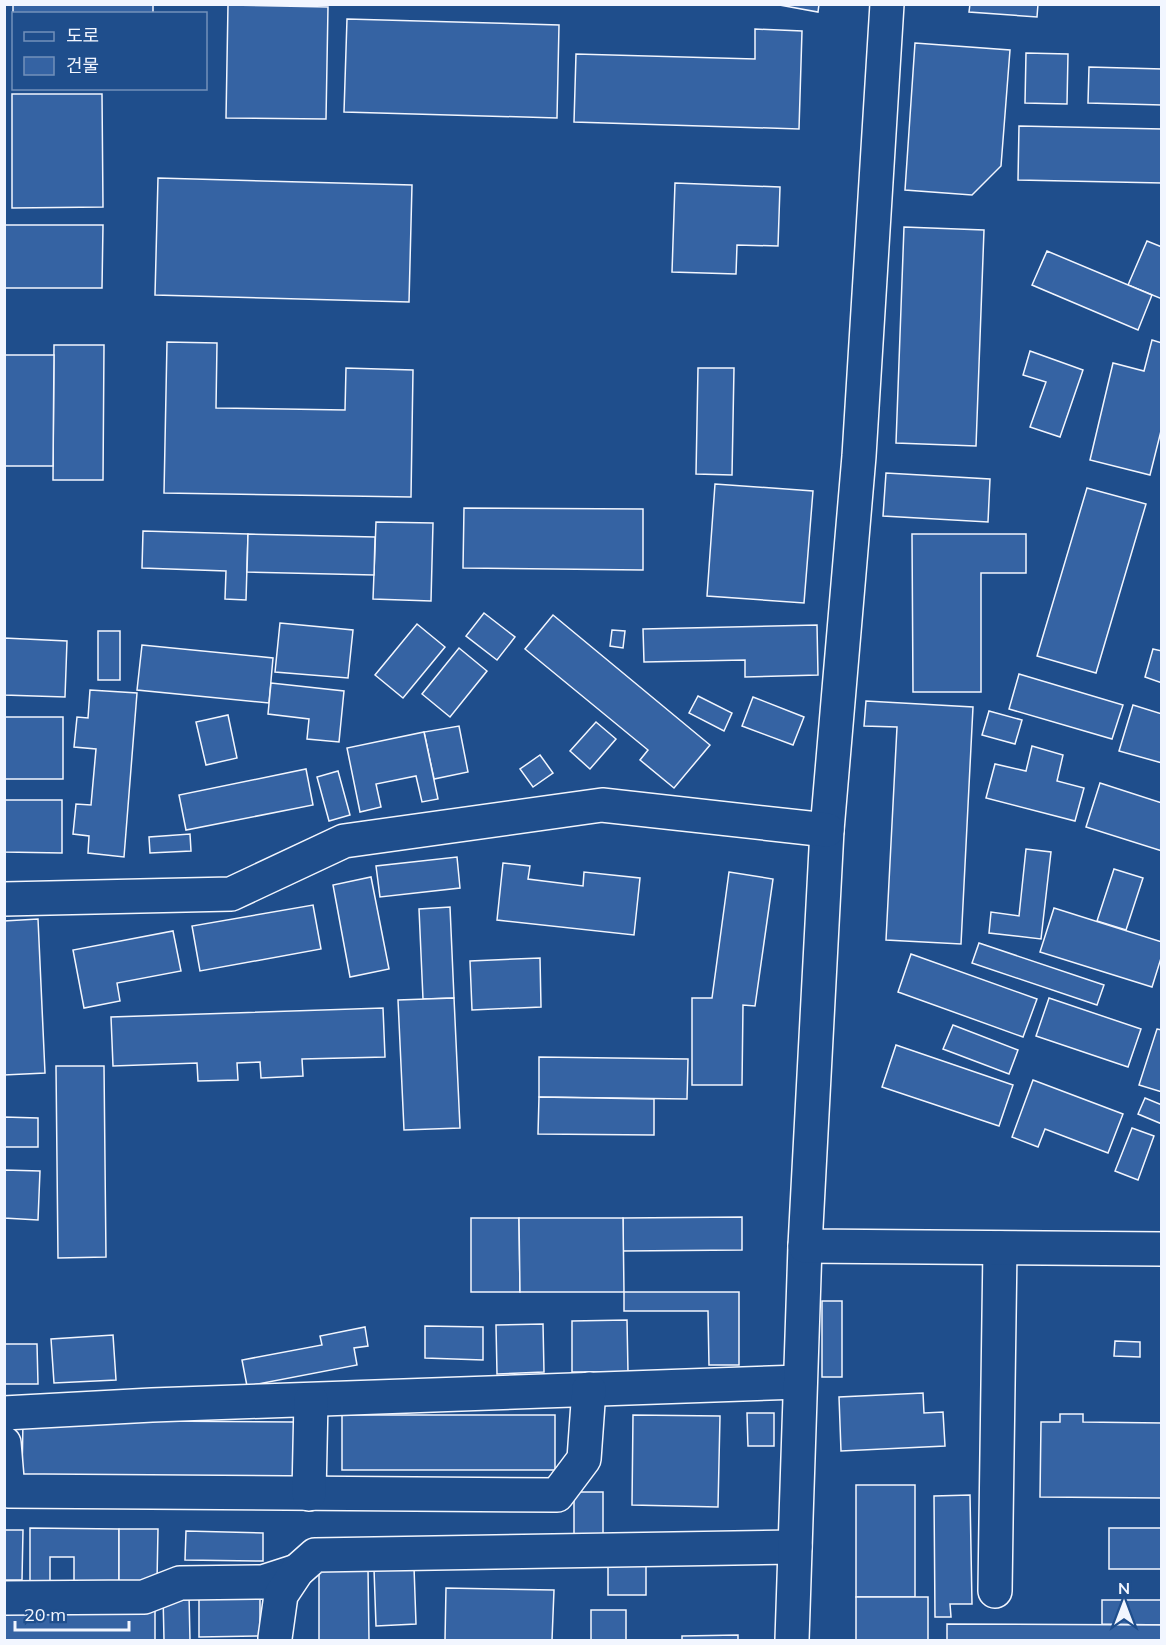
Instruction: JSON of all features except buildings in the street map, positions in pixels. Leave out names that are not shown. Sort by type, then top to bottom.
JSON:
[{"type":"street","points":[[792,1641],[805,1246],[827,830],[859,456],[887,4]]},
{"type":"street","points":[[4,899],[231,894],[344,841],[602,805],[827,830]]},
{"type":"street","points":[[805,1246],[1161,1249]]},
{"type":"street","points":[[995,1591],[1000,1248]]},
{"type":"street","points":[[4,1413],[800,1382]]},
{"type":"street","points":[[4,1443],[8,1491],[557,1495],[584,1459],[590,1389]]},
{"type":"street","points":[[309,1494],[311,1400]]},
{"type":"street","points":[[275,1638],[281,1595],[297,1570],[315,1555],[795,1547]]},
{"type":"street","points":[[4,1598],[144,1597],[180,1583],[263,1582],[297,1570]]}]
